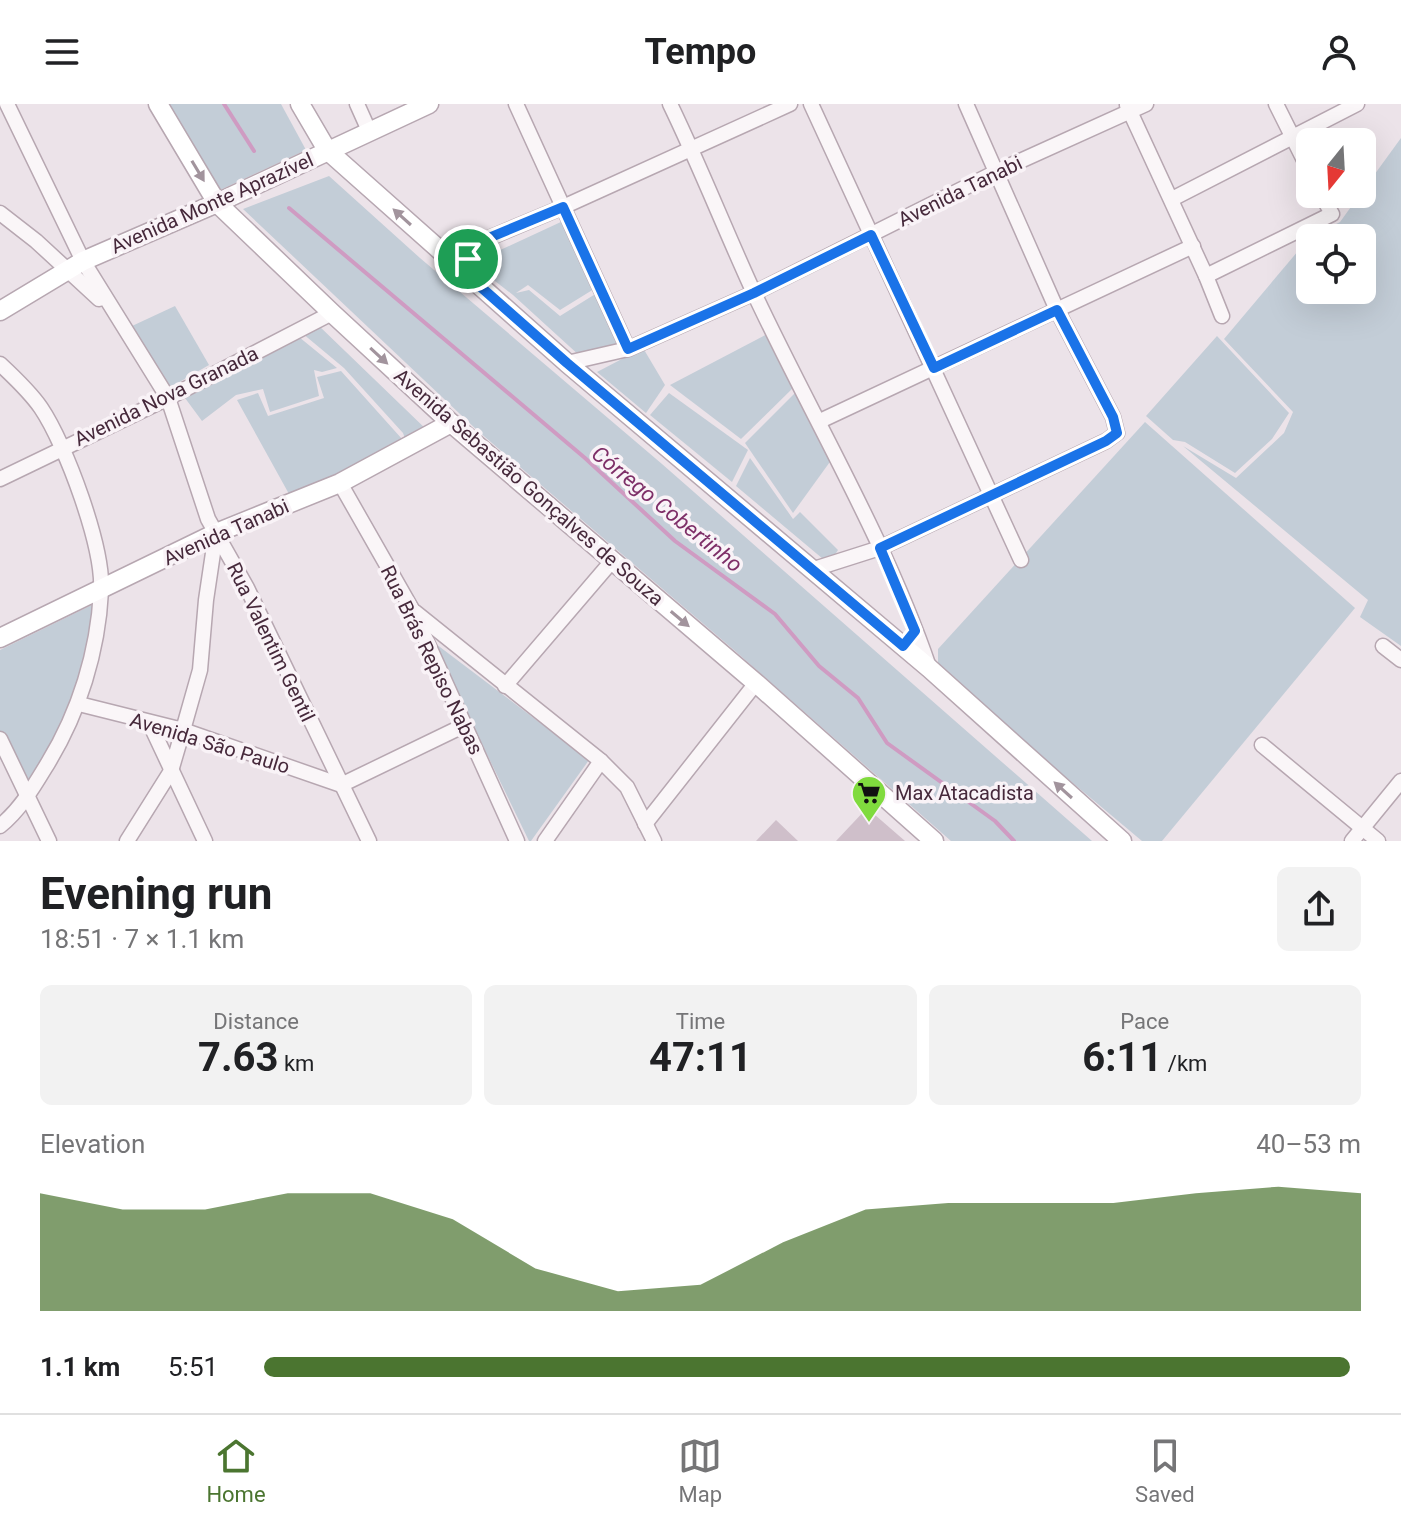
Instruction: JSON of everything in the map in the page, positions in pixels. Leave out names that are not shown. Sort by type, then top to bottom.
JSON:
[{"type":"main road","name":"Avenida Sebastião Gonçalves de Souza","points":[[158,104],[217,203],[332,313],[451,423],[756,683],[934,841]]},
{"type":"main road","points":[[300,104],[327,150],[592,384],[839,590],[909,638],[929,668],[1122,841]]},
{"type":"main road","name":"Avenida Monte Aprazível","points":[[0,311],[77,266],[429,104]]},
{"type":"main road","name":"Avenida Tanabi","points":[[0,638],[216,533],[340,483],[451,423]]},
{"type":"street","name":"Rua Valentim Gentil","points":[[7,104],[77,266],[113,313],[168,398],[208,519],[247,588],[369,841]]},
{"type":"street","points":[[357,104],[370,133]]},
{"type":"street","points":[[516,104],[628,349]]},
{"type":"street","points":[[670,104],[754,293],[820,421],[880,548],[909,638]]},
{"type":"street","points":[[446,256],[563,207],[790,104]]},
{"type":"street","points":[[811,104],[1021,560]]},
{"type":"street","points":[[814,569],[880,548],[1117,433],[1113,417],[1057,310],[966,104]]},
{"type":"street","name":"Avenida Tanabi","points":[[567,363],[628,349],[754,293],[1128,108],[1146,104]]},
{"type":"street","points":[[1276,104],[1296,145]]},
{"type":"street","points":[[1172,199],[1357,104]]},
{"type":"street","points":[[1128,108],[1172,199],[1222,316]]},
{"type":"street","points":[[1206,276],[1332,214],[1329,208]]},
{"type":"street","points":[[0,213],[77,266]]},
{"type":"street","points":[[466,274],[468,259],[479,242]]},
{"type":"street","points":[[820,421],[1193,246]]},
{"type":"street","name":"Avenida Nova Granada","points":[[0,479],[168,398],[332,313]]},
{"type":"street","points":[[592,384],[593,362],[598,355]]},
{"type":"street","points":[[0,364],[41,408],[63,447],[94,541],[102,589],[94,642],[79,704],[61,742],[27,797],[0,826]]},
{"type":"street","name":"Rua Brás Repiso Nabas","points":[[340,483],[413,611],[517,841]]},
{"type":"street","points":[[127,841],[171,771],[183,730],[200,670],[216,533]]},
{"type":"street","points":[[839,590],[843,568],[852,557]]},
{"type":"street","points":[[505,686],[612,561]]},
{"type":"street","points":[[413,611],[601,761],[627,787],[654,841]]},
{"type":"street","points":[[1383,646],[1401,660]]},
{"type":"street","points":[[645,824],[756,683]]},
{"type":"street","name":"Avenida São Paulo","points":[[79,704],[183,730],[341,785]]},
{"type":"street","points":[[149,722],[205,841]]},
{"type":"street","points":[[341,785],[463,726]]},
{"type":"street","points":[[0,739],[49,841]]},
{"type":"street","points":[[1262,745],[1378,841]]},
{"type":"street","points":[[545,841],[601,761]]},
{"type":"street","points":[[1352,841],[1401,781]]},
{"type":"shaded area","points":[[165,104],[281,104],[306,150],[220,190]]},
{"type":"shaded area","points":[[1401,138],[1401,646],[1360,617],[1368,600],[1183,446],[1236,478],[1284,433],[1293,412],[1224,339],[1296,253],[1296,304],[1376,304],[1376,224],[1336,224],[1350,208],[1376,208],[1376,172]]},
{"type":"shaded area","points":[[329,176],[1092,841],[951,841],[478,431],[243,209]]},
{"type":"shaded area","points":[[563,221],[594,289],[560,310],[528,285],[516,293],[529,290],[560,316],[597,293],[619,347],[581,357],[513,295],[472,263]]},
{"type":"shaded area","points":[[175,306],[209,365],[169,388],[132,326]]},
{"type":"shaded area","points":[[317,324],[430,433],[407,444],[403,433],[344,368],[302,333]]},
{"type":"shaded area","points":[[769,333],[795,386],[741,439],[670,385]]},
{"type":"shaded area","points":[[1217,336],[1289,413],[1272,439],[1235,473],[1185,442],[1173,440],[1146,416]]},
{"type":"shaded area","points":[[299,337],[337,368],[322,372],[314,370],[319,396],[270,412],[263,389],[236,395],[202,421],[185,398]]},
{"type":"shaded area","points":[[643,348],[665,385],[646,413],[597,372]]},
{"type":"shaded area","points":[[341,371],[402,439],[294,503],[237,400],[258,393],[268,416],[324,398],[317,377]]},
{"type":"shaded area","points":[[797,391],[832,459],[793,513],[745,443]]},
{"type":"shaded area","points":[[669,393],[748,450],[732,482],[650,415]]},
{"type":"shaded area","points":[[1145,422],[1355,608],[1162,841],[1142,841],[938,670],[938,649]]},
{"type":"shaded area","points":[[750,458],[793,519],[800,512],[838,550],[829,564],[736,486]]},
{"type":"shaded area","points":[[96,603],[76,704],[27,789],[0,734],[0,650]]},
{"type":"shaded area","points":[[432,641],[589,760],[531,841],[529,841]]},
{"type":"building","name":"Max Atacadista","points":[[867,808],[905,841],[836,841]]},
{"type":"building","points":[[776,820],[798,841],[756,841]]},
{"type":"waterway","name":"Córrego Cobertinho","points":[[224,104],[254,151]]},
{"type":"waterway","name":"Córrego Cobertinho","points":[[289,208],[585,458],[675,541],[775,614],[819,666],[858,698],[887,743],[995,821],[1014,841]]},
{"type":"place","name":"Max Atacadista","points":[[869,824]]},
{"type":"route","points":[[563,207],[628,349],[754,293],[871,235],[934,368],[1057,310],[1113,417],[1117,433],[880,548],[915,631],[903,646],[466,274],[468,259],[479,242],[563,207]]}]
